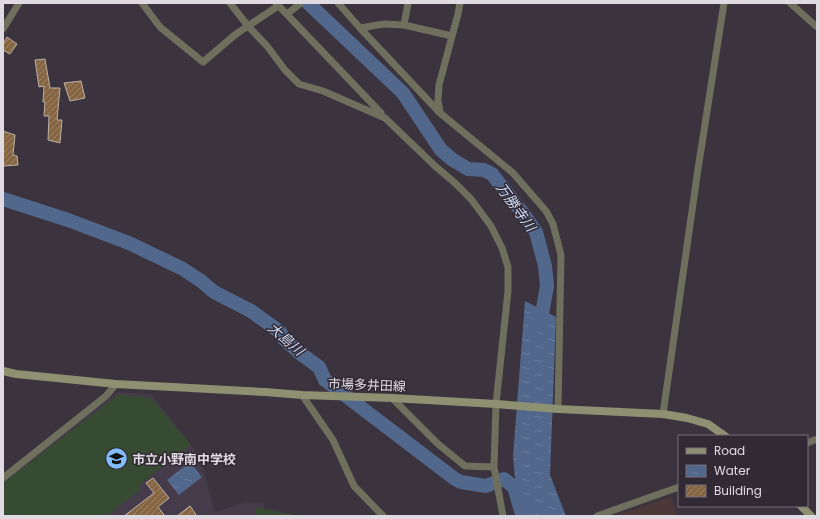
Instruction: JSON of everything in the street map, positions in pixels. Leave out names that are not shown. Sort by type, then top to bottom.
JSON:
[{"type":"main road","name":"市場多井田線","points":[[3,371],[16,374],[116,384],[302,395],[375,397],[663,414],[687,418],[708,424],[724,435]]},
{"type":"main road","points":[[802,507],[811,516]]},
{"type":"street","points":[[3,29],[19,3]]},
{"type":"street","points":[[142,3],[160,27],[202,62],[236,34],[277,4],[385,118],[434,166],[472,199],[491,226],[502,248],[508,267],[508,291],[494,467],[503,516]]},
{"type":"street","points":[[230,3],[248,26],[267,46],[285,70],[299,84],[323,91],[385,118]]},
{"type":"street","points":[[287,14],[301,3]]},
{"type":"street","points":[[338,3],[440,113],[513,173],[546,210],[553,224],[561,255],[554,408]]},
{"type":"street","points":[[404,25],[408,3]]},
{"type":"street","points":[[440,113],[438,101],[439,85],[460,3]]},
{"type":"street","points":[[663,414],[698,169],[724,3]]},
{"type":"street","points":[[790,3],[817,27]]},
{"type":"street","points":[[360,28],[384,24],[404,25],[452,36]]},
{"type":"street","points":[[3,478],[106,396],[116,384]]},
{"type":"street","points":[[302,395],[333,440],[354,486],[383,516]]},
{"type":"street","points":[[392,398],[438,444],[465,466],[494,467]]},
{"type":"street","points":[[597,516],[678,487]]},
{"type":"shaded area","name":"市立小野南中学校","points":[[118,392],[151,394],[198,454],[215,512],[243,503],[265,503],[263,509],[300,516],[3,516],[3,481]]},
{"type":"shaded area","points":[[671,497],[677,516],[614,516]]},
{"type":"green space","name":"市立小野南中学校","points":[[119,394],[151,398],[191,445],[139,485],[141,489],[107,516],[3,516],[3,483]]},
{"type":"green space","points":[[256,507],[300,516],[255,516]]},
{"type":"water","points":[[525,301],[556,317],[550,475],[566,516],[519,516],[518,513],[513,456]]},
{"type":"water","points":[[190,462],[202,477],[179,495],[167,480]]},
{"type":"building","points":[[7,37],[17,44],[10,54],[3,50],[3,44]]},
{"type":"building","points":[[45,59],[50,88],[60,88],[57,120],[62,120],[60,143],[48,140],[49,116],[44,116],[44,86],[39,87],[35,60]]},
{"type":"building","points":[[81,81],[85,98],[70,101],[64,83]]},
{"type":"building","points":[[3,131],[15,135],[13,155],[17,156],[18,165],[3,166]]},
{"type":"building","points":[[153,478],[169,498],[158,507],[165,516],[124,516],[154,493],[146,483]]},
{"type":"building","points":[[190,506],[197,516],[177,516]]},
{"type":"waterway","name":"万勝寺川","points":[[308,3],[403,93],[441,150],[453,160],[468,169],[484,170],[492,174],[522,212],[536,232],[545,266],[547,286],[542,314],[535,326]]},
{"type":"waterway","name":"大島川","points":[[3,199],[68,220],[129,243],[183,269],[214,292],[251,311],[280,332],[284,339],[319,367],[325,380],[455,479],[461,482],[486,486],[504,479],[514,487],[521,511],[528,516]]},
{"type":"place","name":"市立小野南中学校","points":[[116,459]]}]
